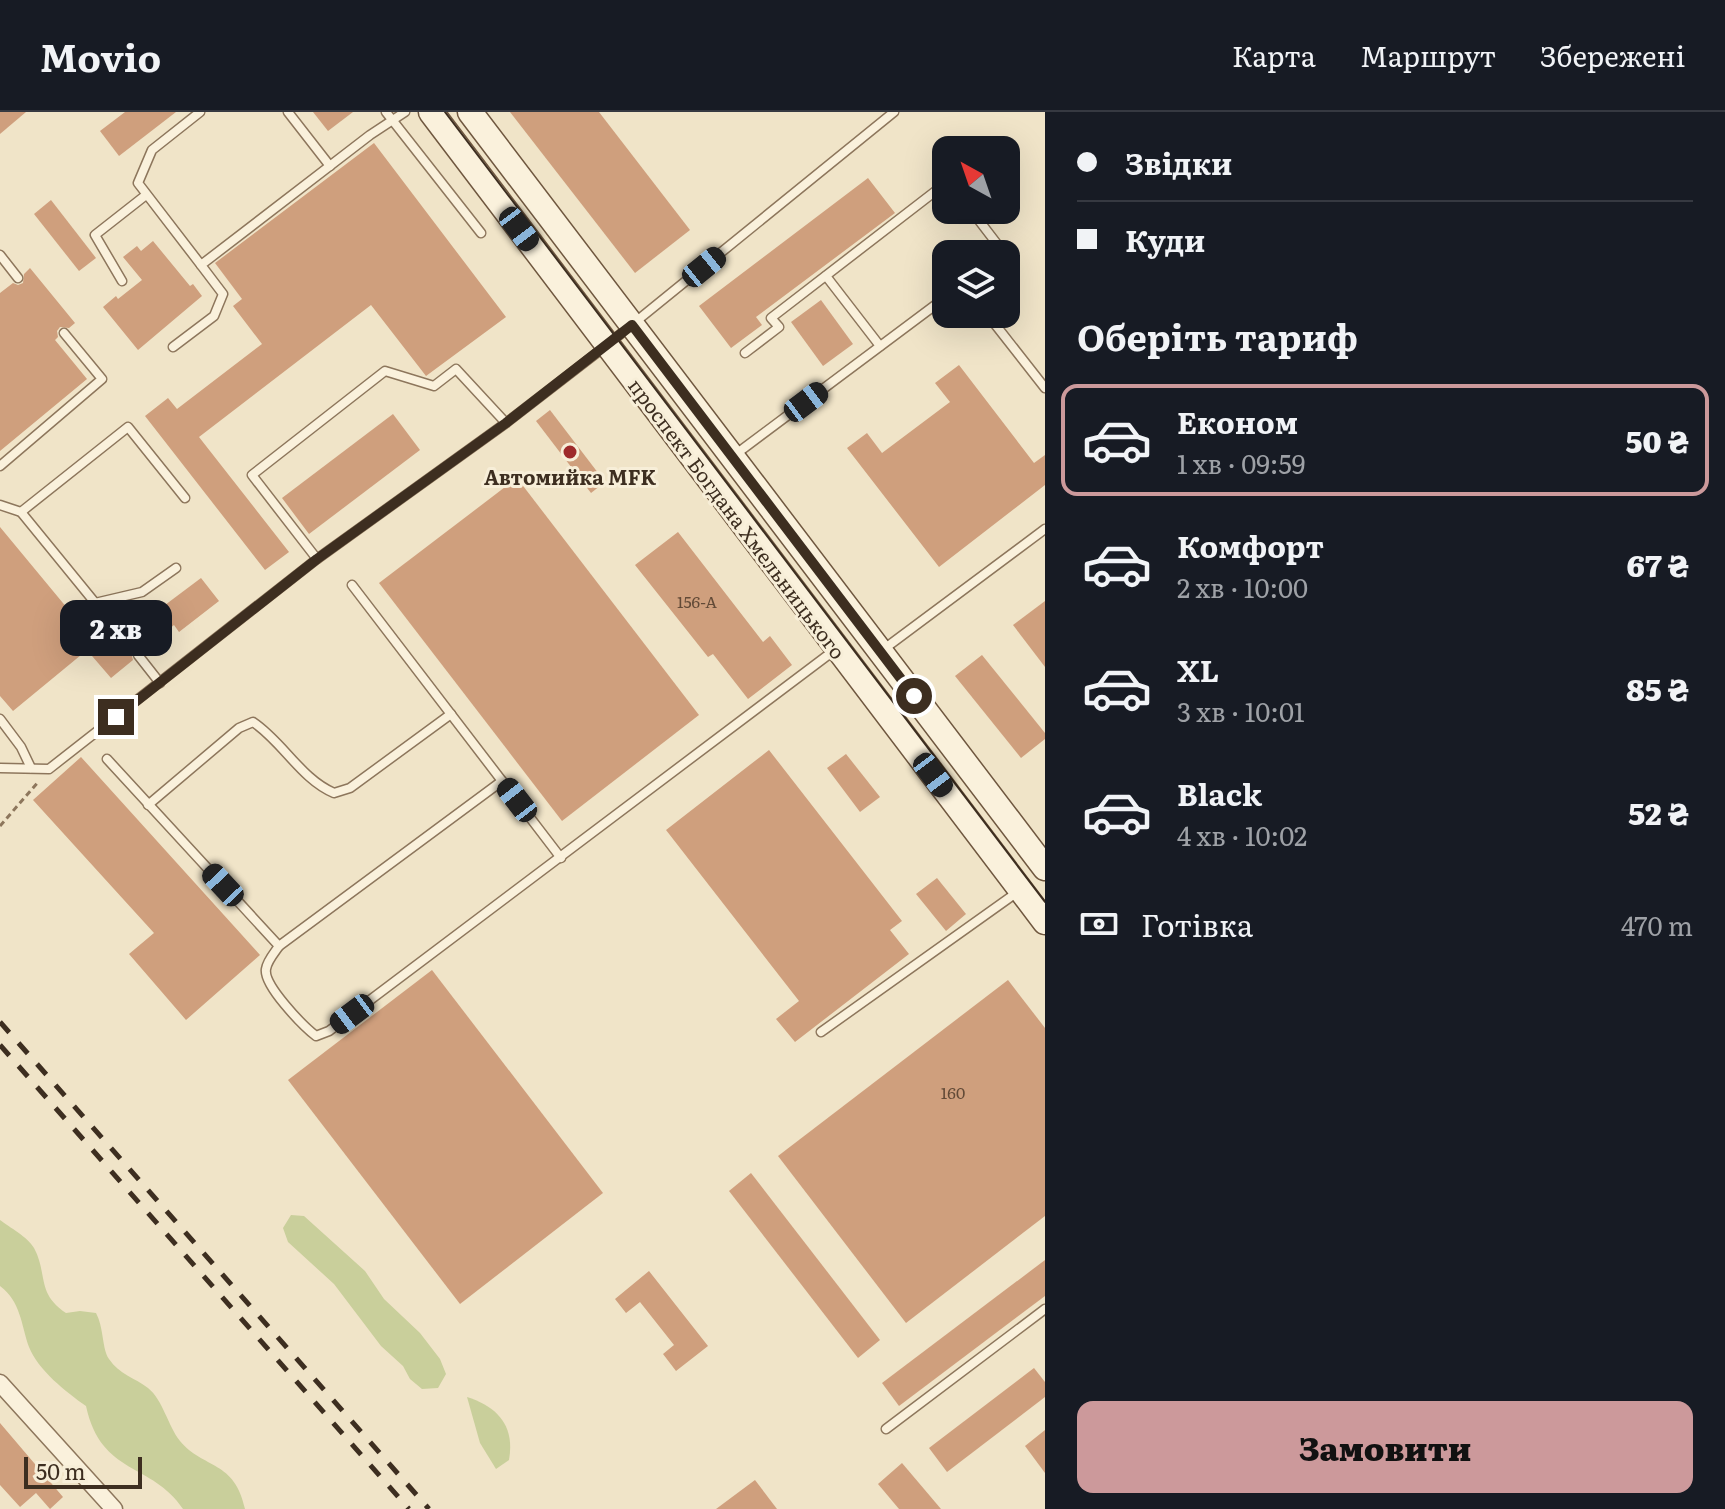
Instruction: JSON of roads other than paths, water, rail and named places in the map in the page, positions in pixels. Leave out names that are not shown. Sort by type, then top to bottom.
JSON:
[{"type":"main road","name":"проспект Богдана Хмельницького","points":[[431,112],[1045,922]]},
{"type":"main road","name":"проспект Богдана Хмельницького","points":[[470,112],[1045,868]]},
{"type":"street","points":[[0,1383],[114,1509]]},
{"type":"lane","points":[[173,347],[214,316],[223,294],[138,183],[152,150],[200,112]]},
{"type":"lane","points":[[288,112],[330,166]]},
{"type":"lane","points":[[201,265],[330,166],[389,115],[405,112]]},
{"type":"lane","points":[[0,768],[49,769],[317,559],[506,423],[607,345],[894,112]]},
{"type":"lane","points":[[389,115],[481,233]]},
{"type":"lane","points":[[745,353],[779,327],[771,318],[932,194]]},
{"type":"lane","points":[[122,281],[95,235],[146,195]]},
{"type":"lane","points":[[0,255],[18,278]]},
{"type":"lane","points":[[826,276],[880,346]]},
{"type":"lane","points":[[732,457],[932,307]]},
{"type":"lane","points":[[998,328],[1045,388]]},
{"type":"lane","points":[[0,466],[102,379],[64,333]]},
{"type":"lane","points":[[317,559],[252,475],[385,371],[434,386],[456,369],[506,423]]},
{"type":"lane","points":[[21,512],[128,427],[185,498]]},
{"type":"lane","points":[[0,505],[21,512],[114,626]]},
{"type":"lane","points":[[880,651],[1045,529]]},
{"type":"lane","points":[[95,603],[142,592],[176,568]]},
{"type":"lane","points":[[352,585],[561,858]]},
{"type":"lane","points":[[502,781],[279,946],[266,968],[267,982],[316,1036],[329,1031],[837,648]]},
{"type":"lane","points":[[138,655],[160,683]]},
{"type":"lane","points":[[148,805],[239,728],[253,722],[321,788],[334,793],[350,788],[451,714]]},
{"type":"lane","points":[[0,719],[21,747],[31,768]]},
{"type":"lane","points":[[107,759],[279,946]]},
{"type":"lane","points":[[821,1032],[1020,890]]},
{"type":"lane","points":[[886,1429],[1045,1309]]},
{"type":"tram line","points":[[445,112],[1045,902]]},
{"type":"railway","points":[[0,1022],[429,1509]]},
{"type":"railway","points":[[0,1045],[409,1509]]},
{"type":"place","name":"Автомийка MFK","points":[[570,452]]}]
